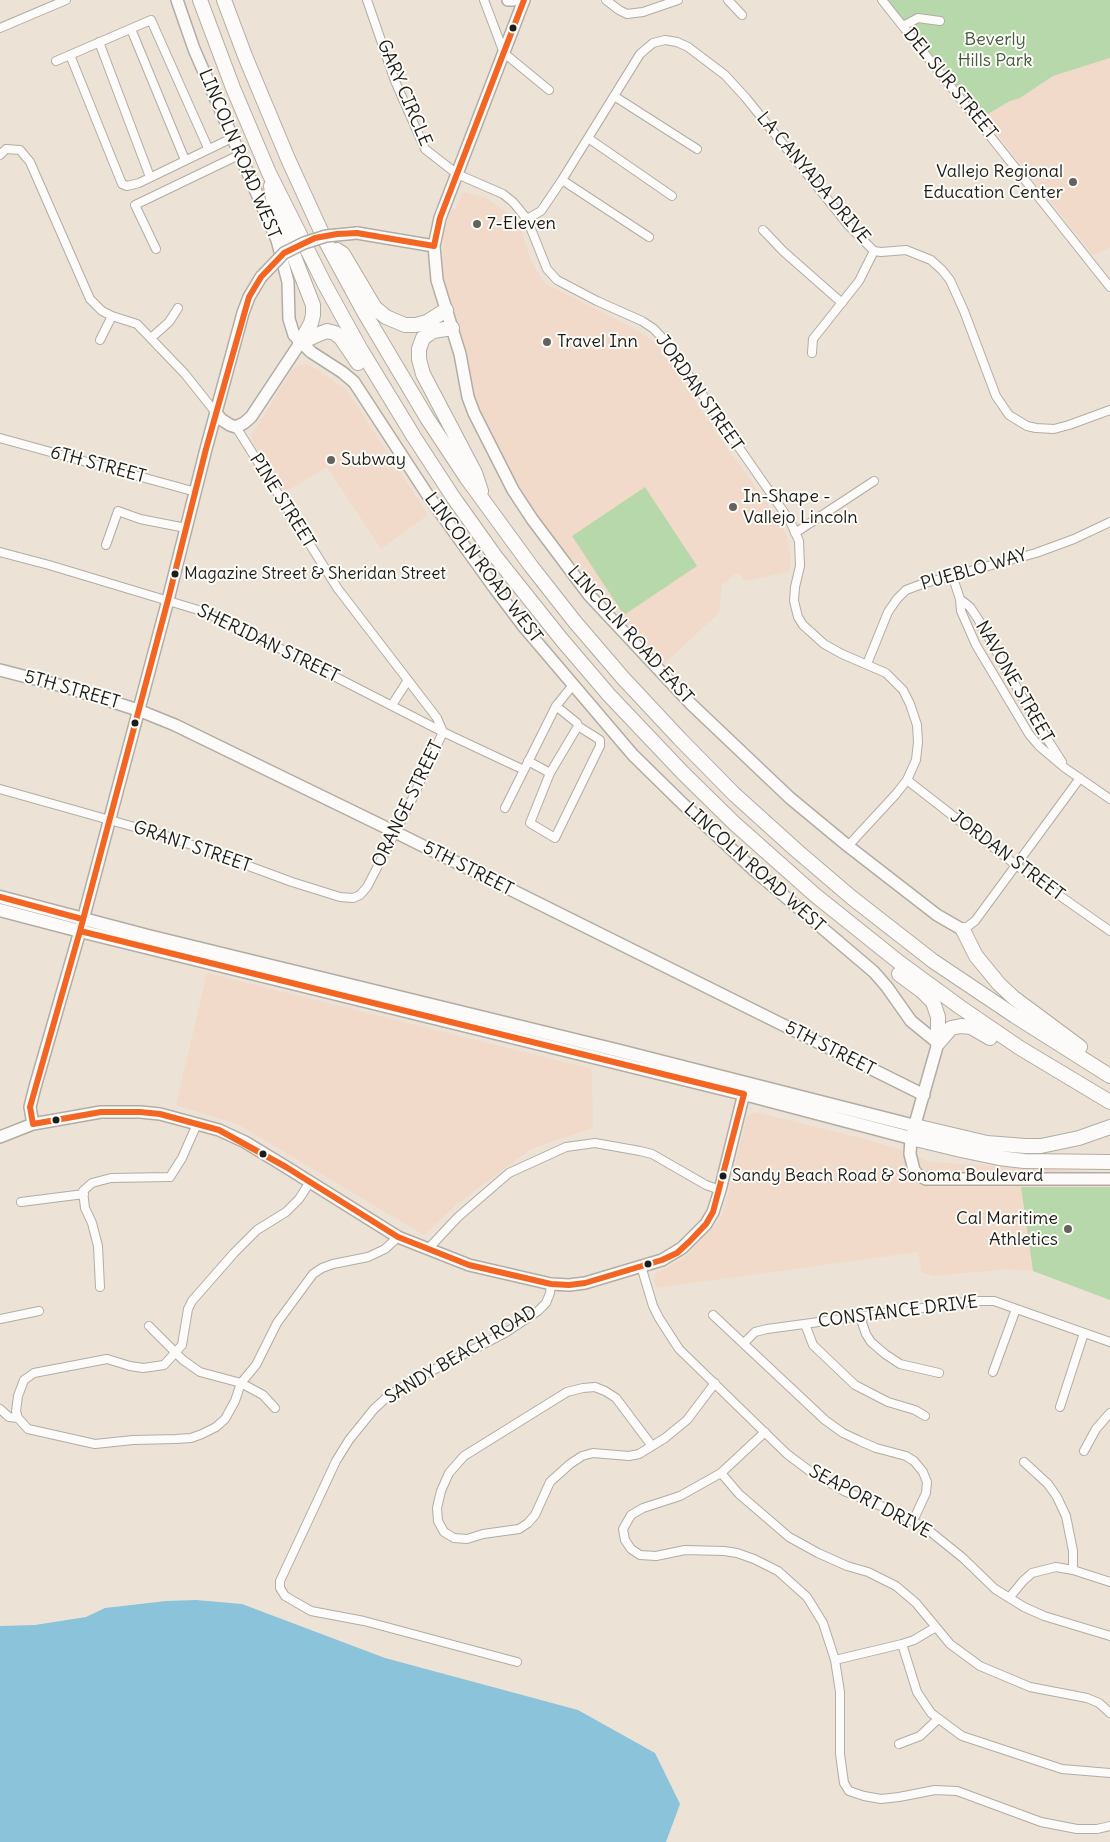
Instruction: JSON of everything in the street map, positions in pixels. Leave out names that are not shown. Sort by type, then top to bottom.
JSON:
[{"type":"highway","points":[[200,0],[269,173],[324,283],[377,378],[474,527],[585,668],[689,780],[754,842],[815,896],[900,963],[960,1007],[1020,1048],[1110,1102]]},
{"type":"highway","points":[[224,0],[266,108],[326,242],[364,312],[427,418],[486,506],[531,566],[623,678],[693,753],[789,844],[851,897],[934,961],[1015,1016],[1110,1076]]},
{"type":"highway","points":[[269,173],[274,205],[313,305],[311,322],[300,343]]},
{"type":"highway","points":[[326,242],[343,254],[375,308],[386,317],[405,325],[416,325],[427,322],[446,310]]},
{"type":"highway","points":[[452,328],[433,331],[424,338],[419,349],[419,359],[423,374],[475,473],[486,506]]},
{"type":"highway","points":[[300,343],[327,331],[336,332],[360,365],[377,378]]},
{"type":"highway","points":[[815,896],[850,936],[930,998],[938,1016],[938,1043]]},
{"type":"highway","points":[[963,930],[976,956],[999,984],[1014,998],[1097,1059],[1110,1071]]},
{"type":"highway","points":[[938,1043],[951,1028],[968,1026],[1020,1058],[1071,1078]]},
{"type":"highway","points":[[913,1132],[987,1142],[1041,1146],[1079,1138],[1110,1127]]},
{"type":"highway","points":[[913,1132],[961,1150],[1000,1158],[1110,1162]]},
{"type":"main road","points":[[0,897],[913,1132]]},
{"type":"main road","points":[[0,910],[80,931],[745,1089]]},
{"type":"street","points":[[0,28],[66,0]]},
{"type":"street","name":"LINCOLN ROAD WEST","points":[[177,0],[194,49],[277,240],[288,282],[289,319],[294,335],[300,343],[354,382],[459,540],[524,627],[633,755],[782,896],[874,972],[911,1021],[938,1043]]},
{"type":"street","name":"GARY CIRCLE","points":[[368,0],[395,81],[418,138],[429,154],[457,174]]},
{"type":"street","points":[[484,0],[504,53],[549,90]]},
{"type":"street","points":[[508,0],[513,0]]},
{"type":"street","name":"LINCOLN ROAD EAST","points":[[524,0],[440,218],[434,246],[435,269],[460,354],[468,397],[487,441],[513,490],[532,519],[589,595],[691,704],[790,798],[848,846],[937,914],[963,930]]},
{"type":"street","points":[[606,0],[626,14],[643,12],[678,0]]},
{"type":"street","points":[[728,0],[742,15]]},
{"type":"street","name":"DEL SUR STREET","points":[[882,0],[1109,285]]},
{"type":"street","points":[[903,26],[918,18],[940,21]]},
{"type":"street","points":[[56,61],[151,20],[208,148]]},
{"type":"street","points":[[131,29],[185,160]]},
{"type":"street","name":"LA CANYADA DRIVE","points":[[527,219],[541,211],[640,54],[653,43],[665,40],[677,42],[688,47],[725,76],[746,98],[849,226],[874,251],[906,250],[931,260],[942,270],[950,280],[964,311],[996,396],[1010,415],[1019,422],[1036,428],[1054,429],[1069,426],[1110,410]]},
{"type":"street","points":[[99,42],[150,177]]},
{"type":"street","points":[[70,55],[122,184],[127,186],[150,177],[232,138]]},
{"type":"street","points":[[614,96],[697,149]]},
{"type":"street","points":[[588,138],[672,196]]},
{"type":"street","points":[[0,155],[6,149],[20,150],[30,162],[90,299],[102,311],[112,316],[100,340]]},
{"type":"street","points":[[156,249],[135,205],[239,155]]},
{"type":"street","name":"JORDAN STREET","points":[[457,174],[504,194],[512,202],[527,219],[547,268],[557,280],[596,301],[642,321],[654,329],[665,341],[790,521],[796,533],[799,541],[800,566],[794,601],[798,617],[803,625],[824,644],[867,664]]},
{"type":"street","points":[[562,180],[649,237]]},
{"type":"street","points":[[763,230],[783,251],[842,303]]},
{"type":"street","points":[[33,1124],[30,1107],[80,931],[216,413],[249,297],[261,276],[284,253],[304,243],[326,236],[357,233],[434,246]]},
{"type":"street","points":[[812,353],[812,339],[859,280],[874,251]]},
{"type":"street","points":[[151,338],[169,322],[178,308]]},
{"type":"street","name":"PINE STREET","points":[[112,316],[137,324],[185,374],[222,420],[236,427],[338,589],[437,718],[443,732]]},
{"type":"street","points":[[236,427],[251,416],[300,343]]},
{"type":"street","name":"6TH STREET","points":[[0,438],[196,492]]},
{"type":"street","points":[[796,533],[874,481]]},
{"type":"street","points":[[106,545],[118,510],[140,519],[186,528]]},
{"type":"street","name":"PUEBLO WAY","points":[[867,664],[888,612],[906,590],[952,575],[1036,553],[1074,539],[1110,522]]},
{"type":"street","name":"SHERIDAN STREET","points":[[0,552],[205,612],[443,732],[524,770]]},
{"type":"street","name":"NAVONE STREET","points":[[952,575],[960,599],[961,611],[976,645],[1029,734],[1038,746],[1110,799]]},
{"type":"street","name":"NAVONE STREET","points":[[960,599],[970,607],[978,619],[1037,723],[1066,768]]},
{"type":"street","points":[[848,846],[896,794],[906,780],[916,760],[918,742],[917,725],[903,690],[886,672],[867,664]]},
{"type":"street","name":"5TH STREET","points":[[0,670],[66,687],[138,710],[175,725],[395,832],[924,1095]]},
{"type":"street","points":[[392,705],[408,680]]},
{"type":"street","points":[[506,808],[556,706],[573,685]]},
{"type":"street","points":[[556,706],[577,723],[578,726],[600,740],[600,746],[555,838],[530,823],[550,773],[578,726]]},
{"type":"street","name":"ORANGE STREET","points":[[373,876],[443,732]]},
{"type":"street","points":[[528,761],[550,773]]},
{"type":"street","points":[[963,930],[975,921],[1080,778]]},
{"type":"street","name":"JORDAN STREET","points":[[906,780],[1016,866],[1110,931]]},
{"type":"street","name":"GRANT STREET","points":[[0,789],[170,837],[292,882],[340,897],[353,898],[360,895],[373,876]]},
{"type":"street","points":[[938,1043],[913,1132],[910,1154],[912,1166],[918,1175],[926,1179],[1110,1179]]},
{"type":"street","points":[[0,1137],[33,1124],[101,1112],[160,1114],[219,1130],[245,1142],[398,1237],[469,1265],[551,1284],[569,1285],[662,1260],[677,1252],[706,1224],[713,1212],[720,1190],[745,1089]]},
{"type":"street","points":[[100,1287],[98,1246],[92,1223],[85,1208],[83,1191],[92,1183],[110,1178],[170,1177],[182,1158],[197,1124]]},
{"type":"street","points":[[428,1249],[458,1217],[509,1173],[566,1147],[595,1143],[652,1154],[706,1185],[720,1190]]},
{"type":"street","points":[[310,1182],[299,1199],[286,1212],[257,1230],[192,1301],[188,1310],[182,1345],[164,1365],[143,1368],[107,1359],[34,1373],[24,1380],[18,1396],[16,1411],[18,1418],[28,1430],[95,1444],[191,1438],[216,1427],[225,1418],[235,1401],[240,1383],[256,1365],[277,1322],[314,1274],[322,1268],[333,1264],[368,1257],[385,1249],[398,1237]]},
{"type":"street","points":[[22,1202],[84,1194]]},
{"type":"street","name":"SEAPORT DRIVE","points":[[641,1266],[653,1306],[667,1333],[679,1349],[787,1454],[844,1491],[913,1521],[945,1543],[995,1588],[1024,1607],[1044,1616],[1110,1636]]},
{"type":"street","name":"SANDY BEACH ROAD","points":[[517,1662],[364,1621],[311,1612],[285,1596],[280,1588],[280,1581],[336,1461],[349,1440],[374,1409],[386,1398],[410,1382],[505,1333],[538,1311],[546,1303],[551,1284]]},
{"type":"street","name":"CONSTANCE DRIVE","points":[[744,1344],[755,1332],[767,1328],[974,1301],[994,1301],[1110,1342]]},
{"type":"street","points":[[993,1372],[1016,1309]]},
{"type":"street","points":[[0,1319],[39,1311]]},
{"type":"street","points":[[713,1314],[810,1407],[837,1429],[876,1448],[906,1456],[914,1461],[923,1472],[927,1482],[926,1494],[913,1521]]},
{"type":"street","points":[[860,1317],[871,1342],[885,1354],[900,1364],[939,1373]]},
{"type":"street","points":[[805,1324],[813,1345],[856,1385],[888,1402],[915,1410],[926,1416]]},
{"type":"street","points":[[149,1326],[176,1353],[200,1372],[240,1383],[263,1395],[275,1408]]},
{"type":"street","points":[[1060,1407],[1084,1333]]},
{"type":"street","points":[[652,1446],[616,1398],[605,1390],[595,1387],[567,1392],[464,1456],[449,1473],[441,1491],[437,1508],[438,1521],[444,1532],[454,1538],[467,1540],[483,1534],[519,1529],[535,1515],[550,1482],[570,1464],[582,1456],[593,1454],[629,1456],[639,1454],[666,1438],[687,1420],[715,1383]]},
{"type":"street","points":[[0,1409],[9,1417],[18,1418]]},
{"type":"street","points":[[1084,1451],[1096,1429],[1110,1413]]},
{"type":"street","points":[[765,1432],[721,1473],[680,1496],[643,1508],[631,1515],[623,1529],[625,1540],[631,1549],[640,1555],[656,1556],[685,1550],[724,1551],[754,1558],[778,1571],[794,1584],[814,1606],[828,1635],[835,1660],[840,1692],[840,1754],[844,1783],[849,1791],[881,1799],[947,1789],[967,1793],[1023,1817],[1050,1824],[1077,1829],[1097,1829],[1110,1826]]},
{"type":"street","points":[[1024,1462],[1048,1484],[1066,1516],[1071,1534],[1073,1570]]},
{"type":"street","points":[[721,1473],[739,1494],[789,1538],[818,1553],[847,1566],[868,1572],[896,1586],[916,1603],[950,1644],[980,1666],[1030,1687],[1087,1698],[1099,1703],[1110,1713]]},
{"type":"street","points":[[1009,1598],[1032,1573],[1056,1567],[1073,1570],[1110,1582]]},
{"type":"street","points":[[835,1660],[902,1644],[914,1640],[936,1627]]},
{"type":"street","points":[[902,1644],[917,1692],[931,1713],[962,1736],[1062,1769],[1110,1773]]},
{"type":"street","points":[[900,1744],[920,1736],[938,1719]]},
{"type":"shaded area","name":"Vallejo Regional Education Center","points":[[1110,58],[1110,248],[1093,255],[983,117],[1010,101],[1020,98],[1053,76]]},
{"type":"shaded area","points":[[464,192],[485,197],[518,220],[531,261],[544,283],[637,330],[656,343],[715,431],[779,519],[787,537],[791,561],[789,572],[745,581],[739,573],[735,574],[722,585],[719,613],[663,665],[558,544],[531,506],[511,473],[478,405],[471,388],[444,282],[442,266],[444,233],[452,208],[456,209]]},
{"type":"shaded area","points":[[305,364],[313,367],[347,390],[428,515],[381,549],[327,467],[284,493],[250,437],[292,370]]},
{"type":"shaded area","points":[[207,973],[592,1069],[593,1128],[531,1149],[457,1204],[424,1235],[237,1124],[176,1105]]},
{"type":"shaded area","points":[[755,1112],[900,1149],[930,1162],[1110,1173],[1110,1300],[1033,1271],[1007,1269],[935,1276],[922,1273],[918,1252],[656,1288],[655,1274],[684,1258],[719,1221],[725,1206],[747,1116]]},
{"type":"green space","name":"Beverly Hills Park","points":[[885,0],[1110,0],[1110,58],[1053,76],[1020,98],[1010,101],[983,117]]},
{"type":"green space","points":[[645,487],[697,566],[624,615],[572,536]]},
{"type":"green space","name":"Cal Maritime Athletics","points":[[1021,1187],[1110,1187],[1110,1300],[1033,1271]]},
{"type":"water","points":[[196,1600],[242,1604],[385,1658],[578,1710],[655,1753],[680,1804],[666,1842],[0,1842],[0,1626],[35,1625],[86,1617],[105,1608],[166,1601]]},
{"type":"transit line","points":[[80,931],[206,449],[249,297],[261,277],[284,253],[315,238],[357,233],[434,246],[440,218],[524,0]]},
{"type":"transit line","points":[[0,897],[82,919]]},
{"type":"transit line","points":[[80,931],[744,1094],[713,1212],[706,1224],[689,1242],[677,1253],[662,1260],[585,1283],[569,1285],[551,1284],[469,1265],[398,1237],[286,1167],[219,1130],[160,1114],[140,1112],[101,1112],[33,1124],[30,1107],[80,931]]},
{"type":"place","name":"Vallejo Regional Education Center","points":[[1073,182]]},
{"type":"place","name":"7-Eleven","points":[[477,224]]},
{"type":"place","name":"Travel Inn","points":[[547,342]]},
{"type":"place","name":"Subway","points":[[331,460]]},
{"type":"place","name":"In-Shape - Vallejo Lincoln","points":[[733,507]]},
{"type":"place","name":"Magazine Street & Sheridan Street","points":[[175,574]]},
{"type":"place","name":"Sandy Beach Road & Sonoma Boulevard","points":[[723,1176]]},
{"type":"place","name":"Cal Maritime Athletics","points":[[1068,1229]]}]
